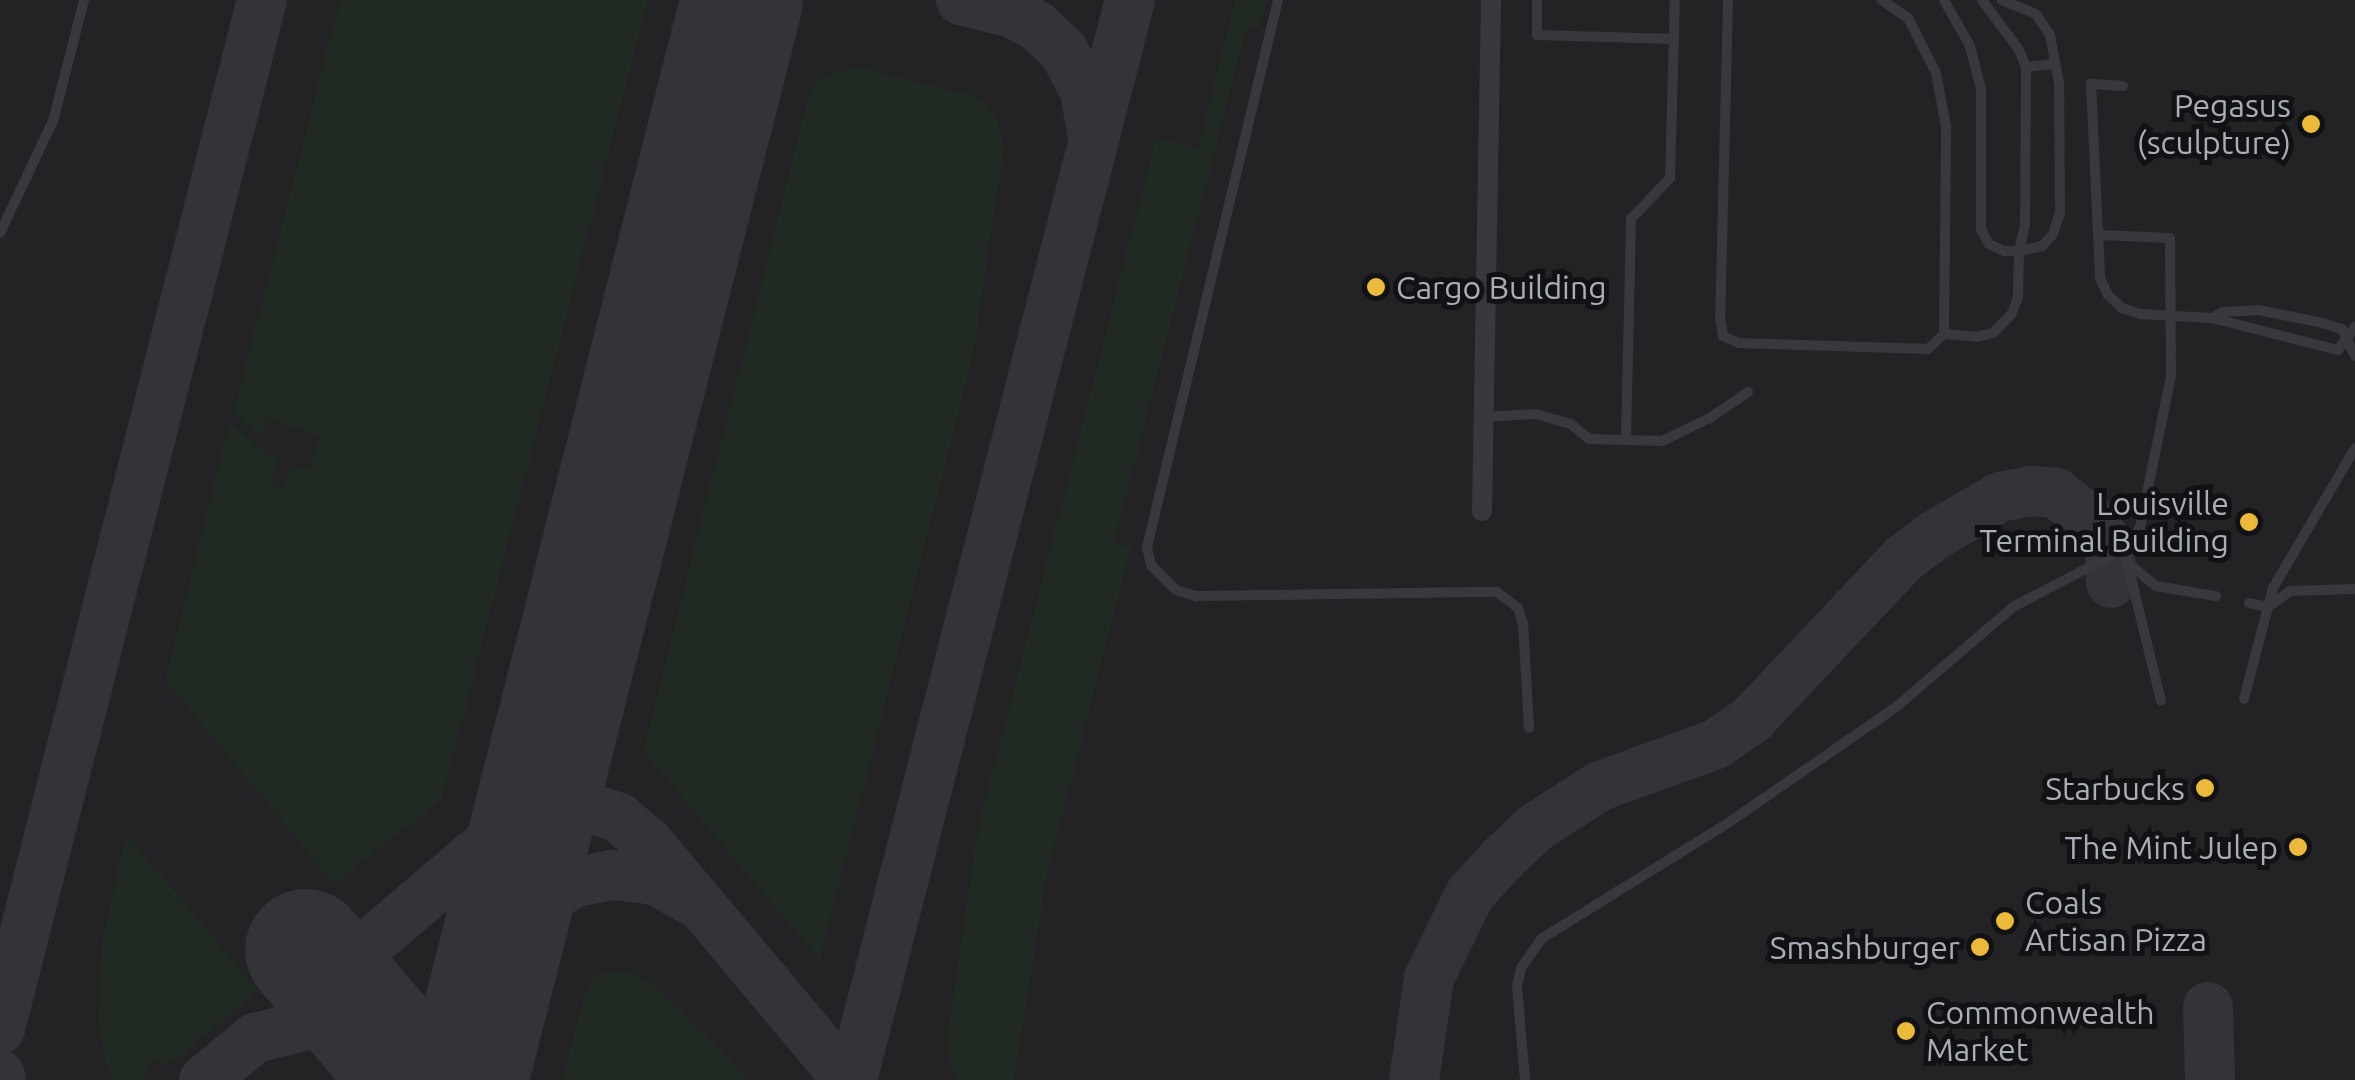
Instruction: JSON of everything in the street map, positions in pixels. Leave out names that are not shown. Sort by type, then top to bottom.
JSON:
[{"type":"street","points":[[1482,511],[1491,0]]},
{"type":"lane","points":[[0,234],[53,121],[84,0]]},
{"type":"lane","points":[[1278,0],[1147,547],[1151,565],[1176,590],[1196,596],[1496,592],[1518,608],[1523,622],[1529,728]]},
{"type":"lane","points":[[1537,0],[1536,35],[1674,38]]},
{"type":"lane","points":[[1626,440],[1631,218],[1670,178],[1675,0]]},
{"type":"lane","points":[[1728,0],[1720,317],[1723,336],[1739,343],[1928,349],[1944,334],[1946,126],[1936,72],[1908,18],[1881,0]]},
{"type":"lane","points":[[1944,0],[1970,46],[1980,90],[1981,229],[1990,244],[2004,251],[2019,251],[2042,246],[2053,234],[2060,212],[2056,64],[2046,24],[2002,0]]},
{"type":"lane","points":[[1944,334],[1976,337],[1993,332],[2011,315],[2018,298],[2019,251],[2025,225],[2026,67],[2019,50],[1982,0]]},
{"type":"lane","points":[[2026,67],[2056,64]]},
{"type":"lane","points":[[2123,86],[2091,84],[2100,278],[2108,295],[2122,308],[2212,318],[2338,350],[2352,340]]},
{"type":"lane","points":[[1525,1080],[1517,986],[1521,968],[1542,939],[1728,823],[1896,707],[2013,607],[2124,548],[2140,527],[2171,376],[2170,238],[2100,236]]},
{"type":"lane","points":[[2212,318],[2223,312],[2258,310],[2342,329],[2352,340]]},
{"type":"lane","points":[[2355,327],[2355,356]]},
{"type":"lane","points":[[1484,417],[1536,414],[1571,424],[1589,440],[1662,441],[1710,418],[1748,392]]},
{"type":"lane","points":[[2244,698],[2273,588],[2355,448]]},
{"type":"lane","points":[[2124,548],[2161,701]]},
{"type":"lane","points":[[2128,564],[2156,586],[2216,596]]},
{"type":"lane","points":[[2249,603],[2268,607],[2290,591],[2355,589]]},
{"type":"shaded area","points":[[0,0],[2355,0],[2355,1080],[0,1080]]},
{"type":"shaded area","points":[[340,0],[648,0],[442,799],[334,884],[165,680],[230,423],[264,452],[280,459],[270,483],[281,488],[295,465],[309,468],[320,436],[269,419],[261,431],[253,431],[234,412]]},
{"type":"shaded area","points":[[1235,0],[1266,0],[1259,29],[1247,26],[1114,543],[1131,547],[1046,879],[1014,1080],[957,1080],[948,1056],[947,1037],[978,829],[1156,138],[1199,147]]},
{"type":"shaded area","points":[[859,67],[978,97],[996,114],[1004,147],[973,355],[820,960],[643,751],[809,94],[820,76]]},
{"type":"shaded area","points":[[126,834],[258,990],[179,1058],[167,1064],[152,1060],[142,1080],[116,1080],[107,1070],[98,1020],[102,942]]},
{"type":"shaded area","points":[[624,969],[650,982],[751,1080],[562,1080],[583,1000],[596,975]]},
{"type":"taxiway","points":[[0,1029],[262,0]]},
{"type":"taxiway","points":[[683,230],[729,61],[742,31],[774,0]]},
{"type":"taxiway","points":[[961,0],[1012,13],[1037,26],[1063,50],[1085,91],[1092,132]]},
{"type":"taxiway","points":[[852,1080],[1130,0]]},
{"type":"taxiway","points":[[1414,1080],[1429,978],[1470,894],[1501,860],[1536,827],[1600,786],[1716,744],[1751,720],[1903,559],[1935,535],[2000,497],[2030,491],[2056,493],[2097,525],[2110,549],[2111,583]]},
{"type":"taxiway","points":[[330,978],[507,827],[535,812],[586,807],[619,818],[648,842],[848,1080]]},
{"type":"taxiway","points":[[470,1080],[504,949],[539,903],[576,882],[611,875],[655,880],[694,902]]},
{"type":"taxiway","points":[[2208,1007],[2210,1080]]},
{"type":"taxiway","points":[[204,1080],[255,1038],[315,1023],[346,1029],[373,1042],[407,1080]]},
{"type":"taxiway","points":[[0,1075],[1,1080]]},
{"type":"runway","points":[[467,1080],[742,0]]},
{"type":"runway","points":[[306,950],[415,1080]]},
{"type":"place","name":"Pegasus (sculpture)","points":[[2311,124]]},
{"type":"place","name":"Cargo Building","points":[[1376,287]]},
{"type":"place","name":"Louisville Terminal Building","points":[[2249,522]]},
{"type":"place","name":"Starbucks","points":[[2205,788]]},
{"type":"place","name":"The Mint Julep","points":[[2298,847]]},
{"type":"place","name":"Coals Artisan Pizza","points":[[2005,921]]},
{"type":"place","name":"Smashburger","points":[[1980,947]]},
{"type":"place","name":"Commonwealth Market","points":[[1906,1031]]}]
